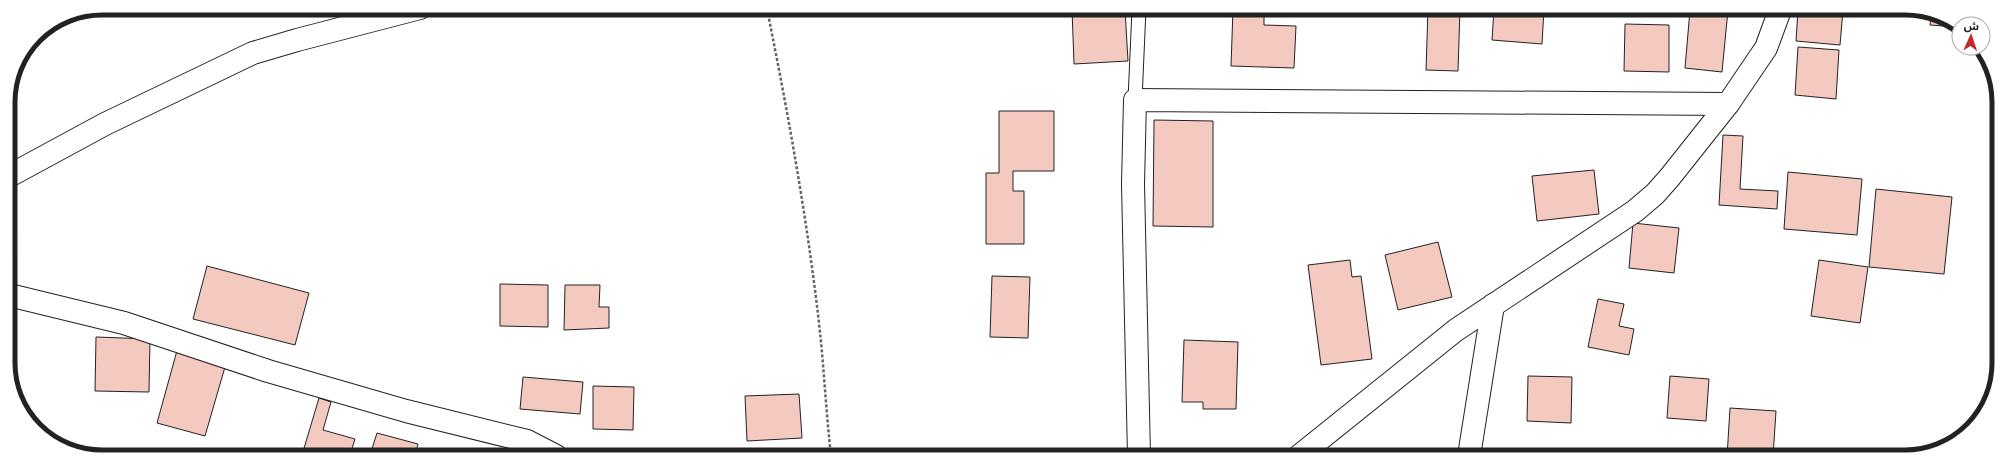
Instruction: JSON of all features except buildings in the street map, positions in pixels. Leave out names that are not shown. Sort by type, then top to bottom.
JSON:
[{"type":"street","points":[[15,173],[105,124],[253,53],[390,15]]},
{"type":"street","points":[[1306,450],[1456,330],[1635,211],[1655,194],[1728,104],[1766,48],[1778,15]]},
{"type":"street","points":[[1138,450],[1133,184],[1135,100],[1728,104]]},
{"type":"street","points":[[15,296],[124,323],[284,375],[406,411],[527,442],[544,450]]},
{"type":"street","points":[[1470,450],[1493,305]]},
{"type":"lane","points":[[1135,100],[1139,15]]},
{"type":"path","points":[[768,15],[787,111],[819,323],[830,450]]}]
